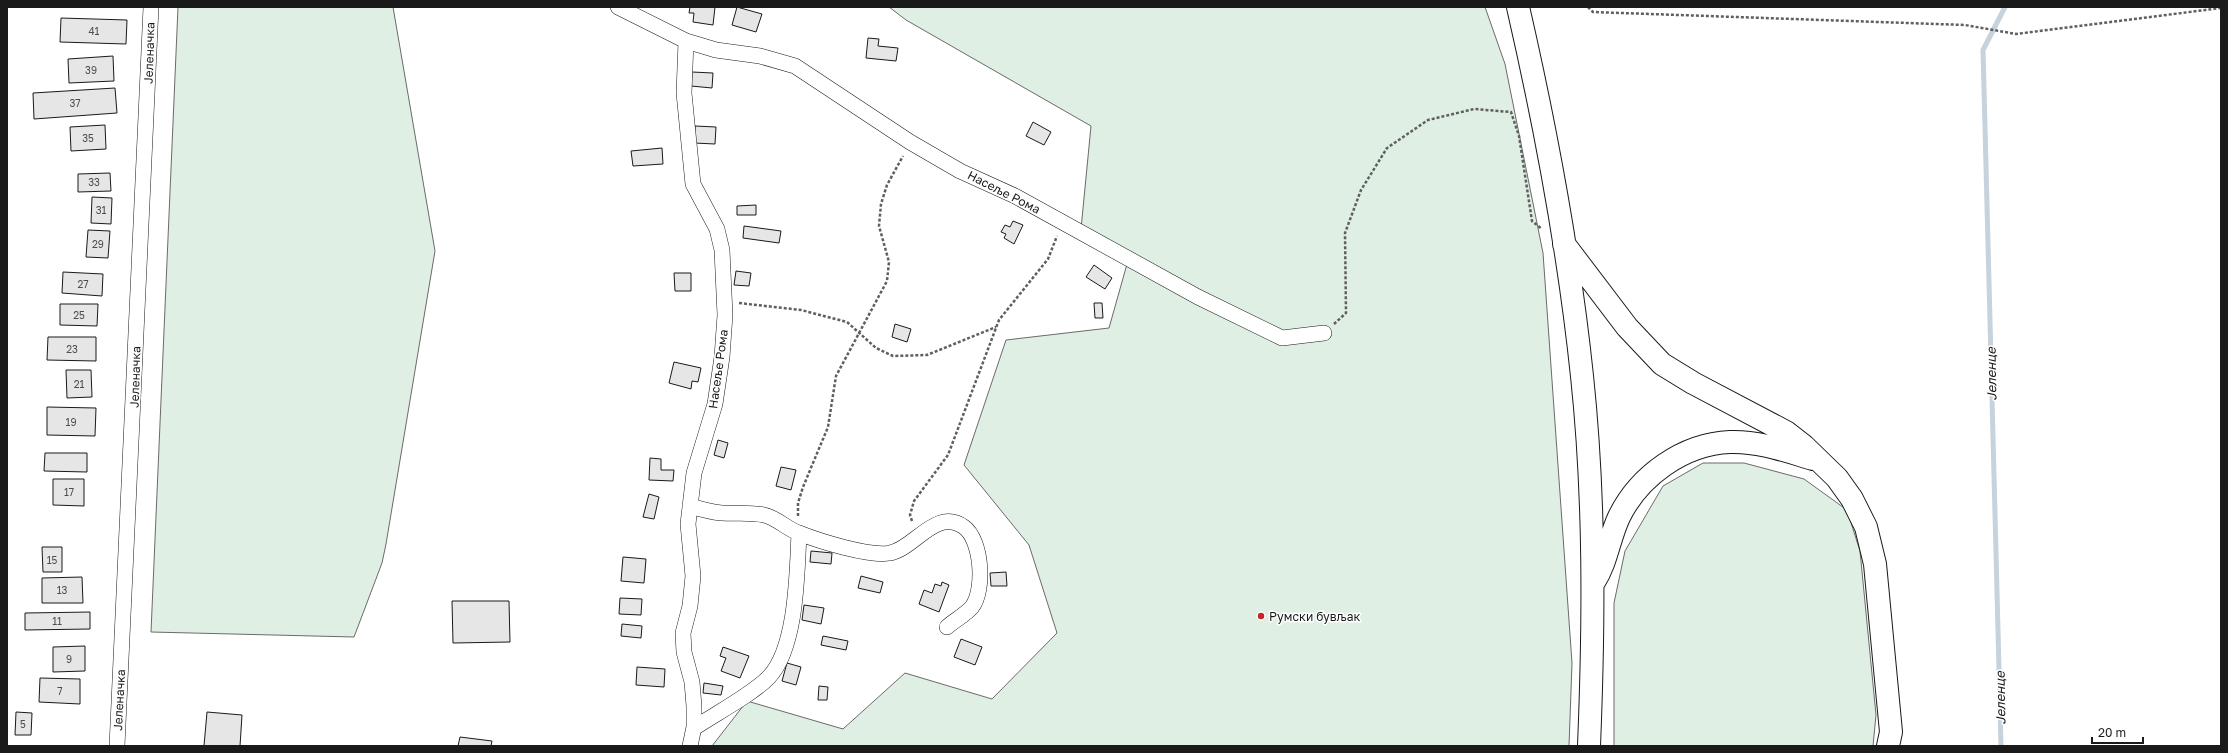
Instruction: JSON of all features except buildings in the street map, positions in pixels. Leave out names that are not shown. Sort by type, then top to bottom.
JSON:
[{"type":"main road","points":[[1518,7],[1537,89],[1564,244],[1582,377],[1592,585],[1593,645],[1589,746]]},
{"type":"main road","points":[[1564,244],[1627,328],[1662,364],[1693,384],[1786,432],[1804,446],[1837,478],[1852,499],[1860,512],[1870,542],[1879,592],[1892,741]]},
{"type":"main road","points":[[1592,585],[1603,566],[1618,518],[1624,507],[1648,478],[1680,455],[1704,446],[1730,442],[1777,447],[1816,459]]},
{"type":"street","name":"Јеленачка","points":[[117,746],[133,440],[151,7]]},
{"type":"street","name":"Насеље Рома","points":[[618,7],[686,41],[716,50],[760,56],[795,66],[910,142],[1198,297],[1282,338],[1324,333]]},
{"type":"street","name":"Насеље Рома","points":[[686,41],[684,93],[693,184],[717,229],[722,250],[725,301],[722,357],[715,404],[694,473],[688,524],[693,576],[690,606],[683,633],[684,652],[692,682],[694,706],[694,728],[690,746]]},
{"type":"street","points":[[690,506],[717,512],[766,515],[798,533],[865,552],[884,554],[899,552],[917,537],[937,524],[949,522],[964,527],[971,534],[977,547],[979,562],[978,593],[972,607],[947,627]]},
{"type":"street","points":[[694,728],[760,685],[770,676],[777,665],[786,644],[796,591],[798,533]]},
{"type":"path","points":[[1588,7],[1593,12],[1965,25],[2016,34],[2221,8]]},
{"type":"path","points":[[1324,333],[1346,313],[1345,233],[1361,190],[1387,148],[1428,120],[1474,109],[1511,112],[1519,136],[1532,221],[1564,244]]},
{"type":"path","points":[[798,533],[798,503],[828,427],[836,376],[858,332],[887,281],[889,262],[879,226],[881,204],[887,185],[910,142]]},
{"type":"path","points":[[917,537],[910,514],[914,501],[948,455],[996,328],[1015,299],[1048,259],[1063,223]]},
{"type":"path","points":[[725,301],[801,310],[847,322],[876,348],[892,356],[927,355],[996,328]]},
{"type":"green space","points":[[178,7],[393,7],[435,251],[386,544],[382,563],[354,637],[151,632]]},
{"type":"green space","points":[[889,7],[1485,7],[1505,64],[1543,253],[1572,663],[1569,746],[712,746],[747,701],[843,729],[905,673],[992,699],[1057,633],[1029,545],[964,465],[1006,340],[1109,328],[1127,264],[1081,229],[1091,126],[906,20]]},
{"type":"green space","points":[[1703,463],[1744,463],[1804,479],[1847,510],[1860,551],[1876,715],[1873,746],[1614,746],[1614,603],[1625,551],[1663,486]]},
{"type":"waterway","name":"Јеленце","points":[[2001,746],[1983,50],[2005,7]]},
{"type":"place","name":"Румски бувљак","points":[[1261,616]]}]
